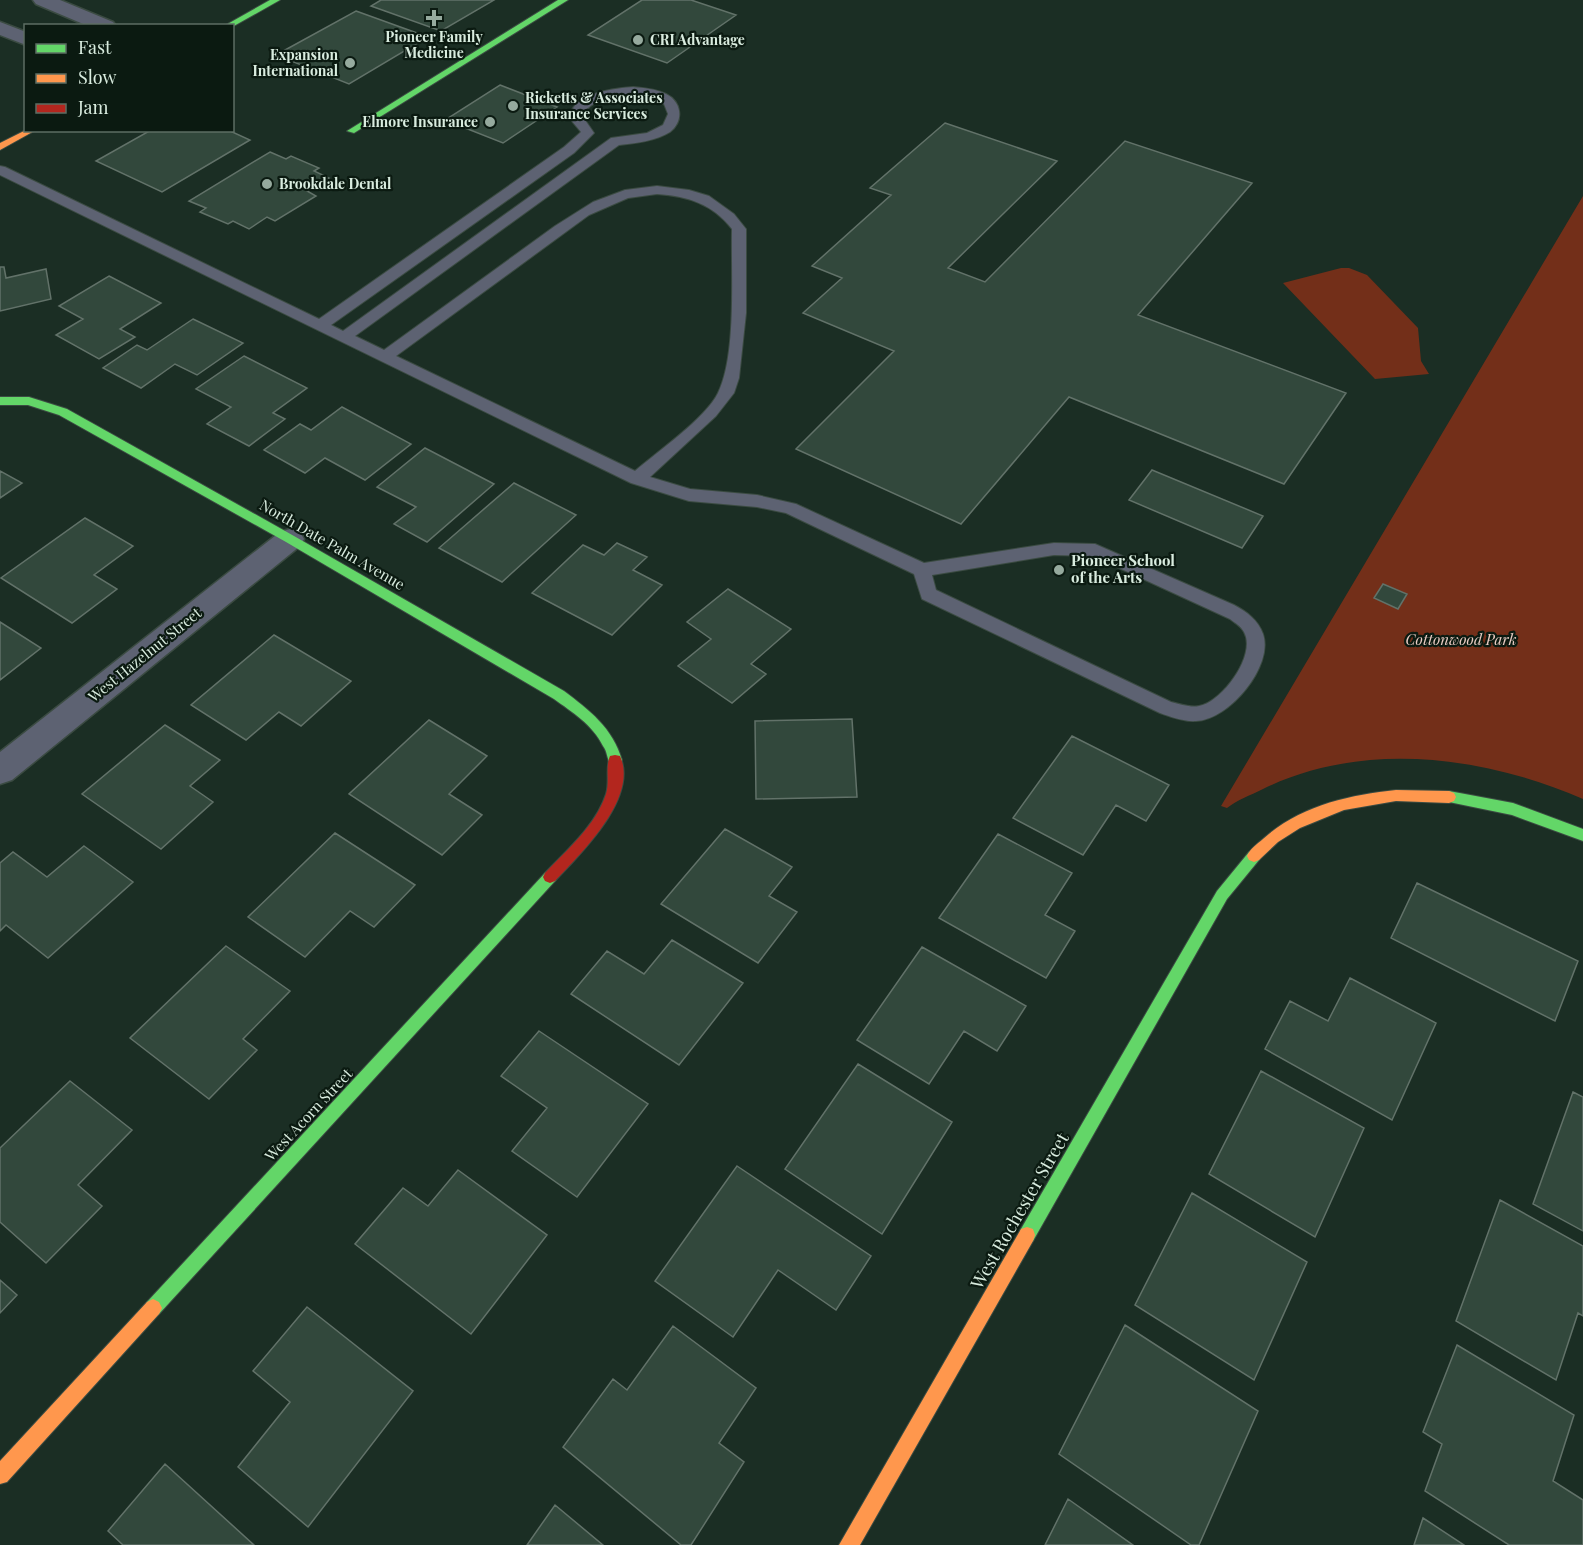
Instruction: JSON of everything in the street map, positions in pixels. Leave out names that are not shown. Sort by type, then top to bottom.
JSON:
[{"type":"street","points":[[43,0],[101,24]]},
{"type":"street","points":[[232,24],[276,0]]},
{"type":"street","points":[[351,131],[564,0]]},
{"type":"street","points":[[0,28],[24,38]]},
{"type":"street","points":[[0,147],[28,132]]},
{"type":"street","name":"North Date Palm Avenue","points":[[0,401],[29,401],[63,412],[559,695],[590,718],[609,741],[618,764]]},
{"type":"street","name":"West Hazelnut Street","points":[[0,771],[290,540]]},
{"type":"street","name":"West Acorn Street","points":[[0,1475],[578,846],[609,805],[617,781],[618,764]]},
{"type":"street","name":"West Rochester Street","points":[[849,1545],[1222,895],[1254,856],[1291,824],[1350,802],[1413,794],[1479,799],[1553,821],[1583,835]]},
{"type":"lane","points":[[319,326],[569,150],[588,133],[579,125],[577,116],[581,108],[590,100],[610,92],[634,90],[650,92],[670,102],[674,110],[674,118],[669,126],[646,138],[616,141],[344,338]]},
{"type":"lane","points":[[0,170],[637,479],[688,495],[757,501],[790,508],[922,570],[1054,549],[1095,550],[1244,619],[1254,633],[1257,642],[1256,656],[1240,683],[1223,703],[1198,714],[1167,708],[928,594],[922,570]]},
{"type":"lane","points":[[384,358],[579,216],[609,200],[640,191],[666,190],[686,193],[716,204],[731,215],[739,229],[735,355],[726,394],[707,415],[637,479]]},
{"type":"green space","name":"Cottonwood Park","points":[[1583,196],[1583,799],[1506,772],[1465,764],[1382,759],[1341,764],[1301,774],[1263,789],[1227,808],[1221,806]]},
{"type":"green space","points":[[1349,268],[1367,275],[1418,328],[1421,361],[1429,374],[1375,379],[1283,283]]},
{"type":"building","name":"Pioneer Family Medicine","points":[[381,0],[494,0],[441,31],[371,6]]},
{"type":"building","points":[[642,0],[691,0],[736,15],[667,63],[588,35]]},
{"type":"building","points":[[356,11],[428,37],[349,84],[276,55]]},
{"type":"building","points":[[500,85],[557,107],[503,143],[445,120]]},
{"type":"building","points":[[945,123],[1057,161],[948,268],[985,282],[1125,141],[1252,183],[1138,315],[1346,393],[1284,484],[1069,397],[961,524],[796,449],[894,351],[803,313],[842,278],[812,266],[891,195],[870,188]]},
{"type":"building","points":[[147,132],[232,132],[250,140],[162,192],[96,161]]},
{"type":"building","name":"Brookdale Dental","points":[[270,152],[286,159],[291,156],[319,168],[314,171],[329,178],[307,191],[316,196],[275,221],[267,217],[249,229],[233,221],[228,224],[200,212],[206,208],[189,201]]},
{"type":"building","points":[[0,267],[4,267],[6,278],[46,269],[51,299],[0,311]]},
{"type":"building","points":[[109,276],[161,303],[120,329],[135,337],[99,359],[56,335],[83,319],[59,306]]},
{"type":"building","points":[[193,319],[243,343],[197,375],[175,364],[141,388],[103,368],[137,345],[147,350]]},
{"type":"building","points":[[244,356],[307,388],[273,413],[285,419],[249,446],[207,424],[231,407],[196,389]]},
{"type":"building","points":[[342,407],[411,444],[365,480],[325,458],[305,473],[264,450],[300,424],[311,430]]},
{"type":"building","points":[[425,448],[494,484],[427,542],[394,524],[416,507],[377,487]]},
{"type":"building","points":[[1152,470],[1263,516],[1242,548],[1129,500]]},
{"type":"building","points":[[0,471],[22,483],[0,498]]},
{"type":"building","points":[[514,483],[576,515],[502,582],[439,548]]},
{"type":"building","points":[[85,518],[133,546],[94,575],[117,589],[72,623],[1,578]]},
{"type":"building","points":[[617,543],[647,557],[633,570],[662,585],[612,635],[532,593],[583,545],[604,555]]},
{"type":"building","points":[[1383,584],[1407,594],[1398,609],[1374,598]]},
{"type":"building","points":[[728,589],[791,629],[751,664],[766,674],[732,703],[678,666],[711,639],[687,622]]},
{"type":"building","points":[[0,622],[41,648],[0,680]]},
{"type":"building","points":[[274,635],[351,681],[301,726],[279,712],[246,740],[191,705]]},
{"type":"building","points":[[852,719],[857,797],[756,799],[755,721]]},
{"type":"building","points":[[429,720],[487,756],[449,794],[482,815],[442,855],[349,794]]},
{"type":"building","points":[[165,725],[220,760],[190,786],[213,802],[161,849],[82,794]]},
{"type":"building","points":[[1072,736],[1169,785],[1146,821],[1116,805],[1083,855],[1013,818]]},
{"type":"building","points":[[725,829],[792,867],[769,896],[797,912],[758,963],[661,904]]},
{"type":"building","points":[[335,833],[415,885],[374,927],[350,911],[305,957],[248,917]]},
{"type":"building","points":[[998,834],[1072,873],[1045,915],[1075,931],[1046,978],[939,918]]},
{"type":"building","points":[[84,846],[133,882],[48,958],[6,925],[0,931],[0,863],[13,852],[47,877]]},
{"type":"building","points":[[1417,883],[1578,961],[1555,1021],[1391,938]]},
{"type":"building","points":[[672,940],[743,983],[679,1065],[571,994],[607,951],[644,974]]},
{"type":"building","points":[[226,946],[290,991],[243,1039],[257,1050],[209,1099],[130,1038]]},
{"type":"building","points":[[922,947],[1026,1006],[997,1051],[964,1031],[929,1084],[857,1040]]},
{"type":"building","points":[[1350,978],[1436,1023],[1392,1120],[1265,1049],[1290,1001],[1328,1021]]},
{"type":"building","points":[[539,1031],[648,1104],[577,1197],[512,1151],[547,1108],[501,1076]]},
{"type":"building","points":[[858,1064],[952,1122],[882,1234],[785,1169]]},
{"type":"building","points":[[1261,1071],[1364,1128],[1315,1237],[1209,1174]]},
{"type":"building","points":[[70,1081],[132,1130],[78,1185],[102,1206],[46,1263],[0,1222],[0,1148]]},
{"type":"building","points":[[1573,1092],[1583,1097],[1583,1231],[1533,1204]]},
{"type":"building","points":[[737,1166],[871,1256],[836,1310],[778,1270],[733,1337],[655,1281]]},
{"type":"building","points":[[458,1170],[547,1235],[471,1334],[355,1244],[403,1188],[428,1206]]},
{"type":"building","points":[[1192,1193],[1307,1262],[1254,1380],[1135,1305]]},
{"type":"building","points":[[1500,1200],[1583,1246],[1583,1316],[1578,1313],[1556,1380],[1456,1321]]},
{"type":"building","points":[[0,1280],[17,1295],[0,1313]]},
{"type":"building","points":[[307,1307],[413,1391],[308,1527],[238,1467],[290,1402],[253,1371]]},
{"type":"building","points":[[1125,1325],[1258,1411],[1199,1545],[1191,1545],[1059,1454]]},
{"type":"building","points":[[673,1326],[756,1388],[719,1443],[744,1462],[691,1545],[681,1545],[563,1447],[613,1379],[627,1390]]},
{"type":"building","points":[[1457,1345],[1574,1415],[1553,1481],[1583,1500],[1583,1545],[1509,1545],[1425,1491],[1442,1444],[1423,1432]]},
{"type":"building","points":[[165,1464],[254,1545],[123,1545],[108,1531]]},
{"type":"building","points":[[1068,1499],[1133,1545],[1045,1545]]},
{"type":"building","points":[[555,1505],[603,1545],[527,1545]]},
{"type":"building","points":[[1423,1518],[1464,1545],[1414,1545]]},
{"type":"traffic: fast","points":[[232,24],[276,0]]},
{"type":"traffic: fast","points":[[351,131],[564,0]]},
{"type":"traffic: fast","points":[[0,401],[29,401],[63,412],[290,539],[559,695],[586,715],[601,731],[615,760]]},
{"type":"traffic: fast","points":[[1449,797],[1513,809],[1583,835]]},
{"type":"traffic: fast","points":[[1027,1235],[1222,895],[1254,856]]},
{"type":"traffic: fast","points":[[153,1308],[550,877]]},
{"type":"traffic: slow","points":[[0,147],[28,132]]},
{"type":"traffic: slow","points":[[1254,856],[1273,838],[1295,824],[1319,812],[1344,804],[1370,798],[1396,796],[1449,797]]},
{"type":"traffic: slow","points":[[849,1545],[1027,1235]]},
{"type":"traffic: slow","points":[[0,1475],[153,1308]]},
{"type":"traffic: jam","points":[[550,877],[585,839],[606,810],[613,794],[616,778],[615,760]]},
{"type":"place","name":"Pioneer Family Medicine","points":[[434,18]]},
{"type":"place","name":"CRI Advantage","points":[[638,40]]},
{"type":"place","name":"Expansion International","points":[[350,63]]},
{"type":"place","name":"Ricketts & Associates Insurance Services","points":[[513,106]]},
{"type":"place","name":"Elmore Insurance","points":[[490,122]]},
{"type":"place","name":"Brookdale Dental","points":[[267,184]]},
{"type":"place","name":"Pioneer School of the Arts","points":[[1059,570]]}]
